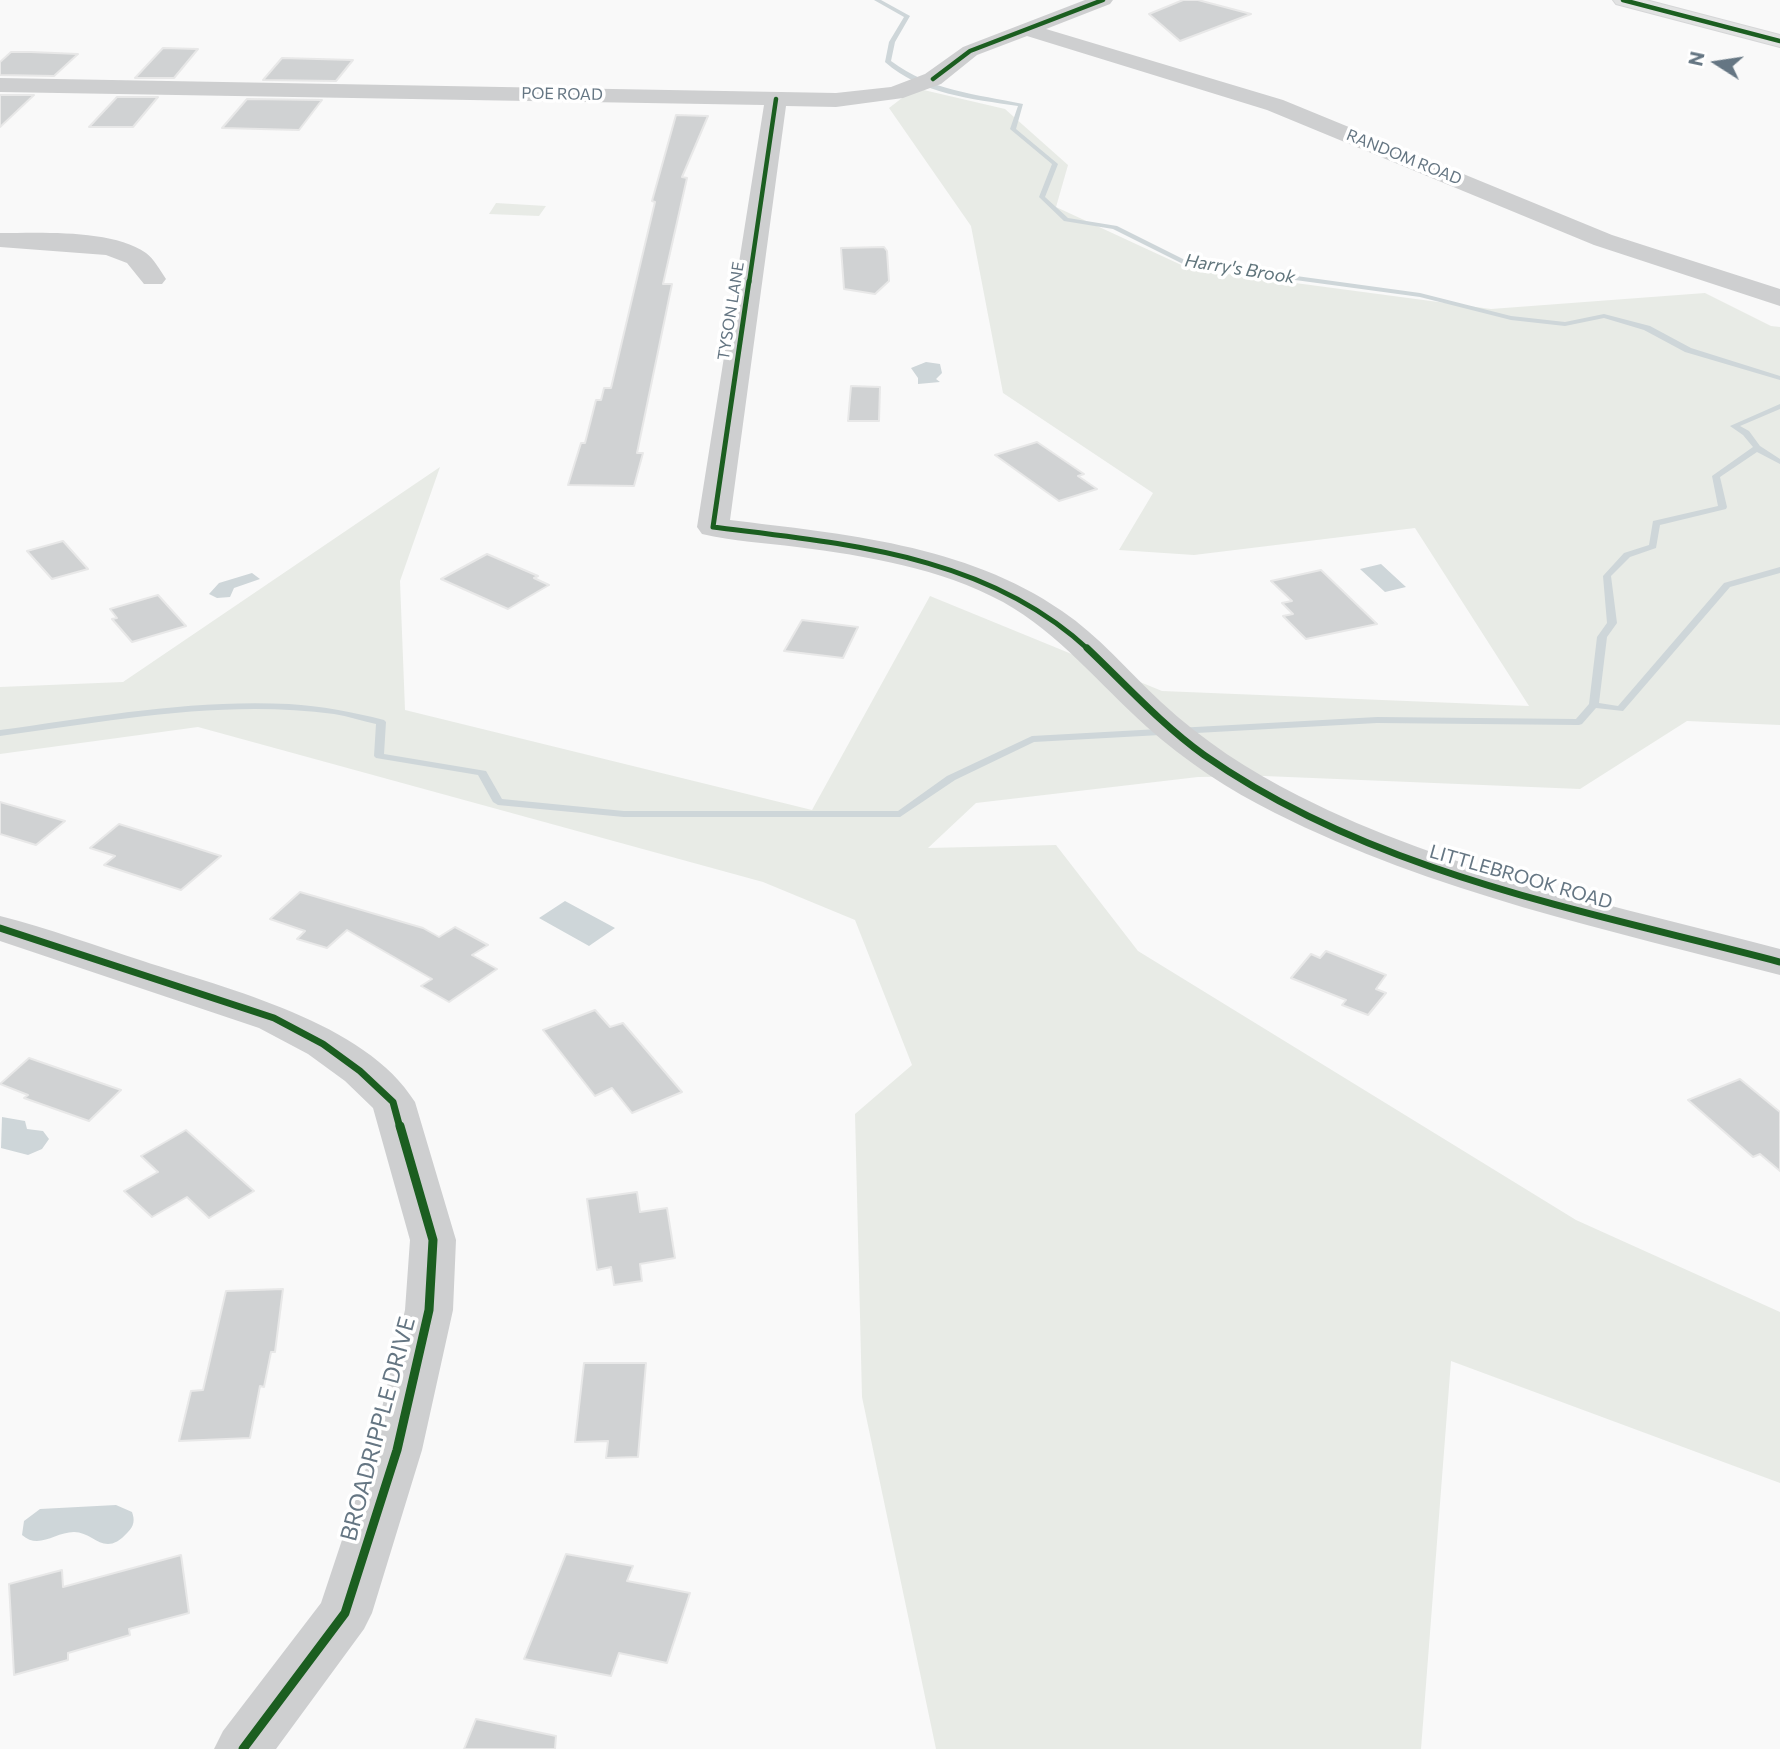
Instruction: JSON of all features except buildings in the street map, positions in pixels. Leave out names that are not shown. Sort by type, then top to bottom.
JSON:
[{"type":"main road","points":[[1623,0],[1780,41]]},
{"type":"street","name":"POE ROAD","points":[[0,85],[836,100],[895,93],[923,82],[970,51],[1103,0]]},
{"type":"street","name":"RANDOM ROAD","points":[[1024,29],[1275,105],[1603,240],[1780,298]]},
{"type":"street","name":"TYSON LANE","points":[[713,527],[776,99]]},
{"type":"street","points":[[0,240],[107,248],[133,256],[153,279]]},
{"type":"street","name":"LITTLEBROOK ROAD","points":[[713,527],[892,553],[975,578],[1050,617],[1080,641],[1176,732],[1284,803],[1354,838],[1433,870],[1520,897],[1780,962]]},
{"type":"street","name":"BROADRIPPLE DRIVE","points":[[0,928],[274,1018],[323,1044],[360,1071],[393,1102],[433,1240],[429,1310],[397,1450],[345,1613],[243,1749]]},
{"type":"shaded area","points":[[915,88],[1005,109],[1068,165],[1056,207],[1190,269],[1491,309],[1705,293],[1771,326],[1780,327],[1780,725],[1687,721],[1580,789],[1264,776],[1198,777],[976,803],[928,848],[1056,845],[1138,951],[1576,1220],[1780,1312],[1780,1483],[1451,1361],[1421,1749],[936,1749],[862,1397],[855,1114],[912,1065],[855,920],[763,882],[198,727],[0,754],[0,687],[123,682],[440,467],[400,581],[405,710],[812,810],[930,596],[1162,691],[1529,706],[1415,528],[1194,555],[1119,550],[1153,493],[1003,393],[971,226],[889,108]]},
{"type":"shaded area","points":[[496,203],[546,206],[539,216],[489,214]]},
{"type":"shaded area","points":[[926,362],[940,364],[942,373],[936,379],[940,382],[918,384],[918,378],[911,368]]},
{"type":"shaded area","points":[[1381,564],[1406,587],[1385,592],[1360,569]]},
{"type":"shaded area","points":[[252,573],[260,579],[234,588],[230,597],[217,598],[209,594],[219,583]]},
{"type":"shaded area","points":[[565,901],[615,928],[589,946],[539,918]]},
{"type":"shaded area","points":[[2,1117],[25,1121],[27,1129],[43,1131],[49,1139],[42,1149],[28,1155],[1,1148]]},
{"type":"shaded area","points":[[116,1505],[132,1512],[134,1520],[128,1532],[112,1543],[106,1544],[74,1532],[41,1541],[22,1535],[24,1521],[40,1509]]},
{"type":"waterway","name":"Harry's Brook","points":[[877,0],[907,16],[892,42],[888,62],[917,81],[934,87],[1021,105],[1013,129],[1055,164],[1042,197],[1066,220],[1115,227],[1185,263],[1420,295],[1511,318],[1565,324],[1604,316],[1647,328],[1688,350],[1780,378]]},
{"type":"waterway","name":"Harry's Brook","points":[[1757,448],[1746,433],[1734,426],[1780,406]]},
{"type":"waterway","points":[[1594,705],[1602,637],[1612,623],[1607,576],[1627,555],[1653,546],[1656,523],[1723,507],[1716,476],[1757,448]]},
{"type":"waterway","name":"Harry's Brook","points":[[1757,448],[1780,462]]},
{"type":"waterway","points":[[1594,705],[1620,709],[1727,585],[1780,570]]},
{"type":"waterway","points":[[0,733],[192,709],[290,707],[337,712],[381,722],[379,756],[482,773],[498,802],[624,814],[900,814],[951,778],[1032,739],[1377,720],[1579,722],[1594,705]]},
{"type":"cycle path","points":[[933,79],[970,51],[1103,0]]},
{"type":"cycle path","points":[[1623,0],[1780,41]]},
{"type":"cycle path","points":[[776,99],[713,527],[888,552],[974,577],[1014,595],[1051,618],[1080,641],[1159,719],[1204,754],[1269,795],[1346,833],[1468,879],[1780,962]]},
{"type":"cycle path","points":[[0,928],[274,1018],[323,1044],[360,1071],[393,1102],[433,1240],[429,1310],[397,1450],[345,1613],[243,1749]]}]
